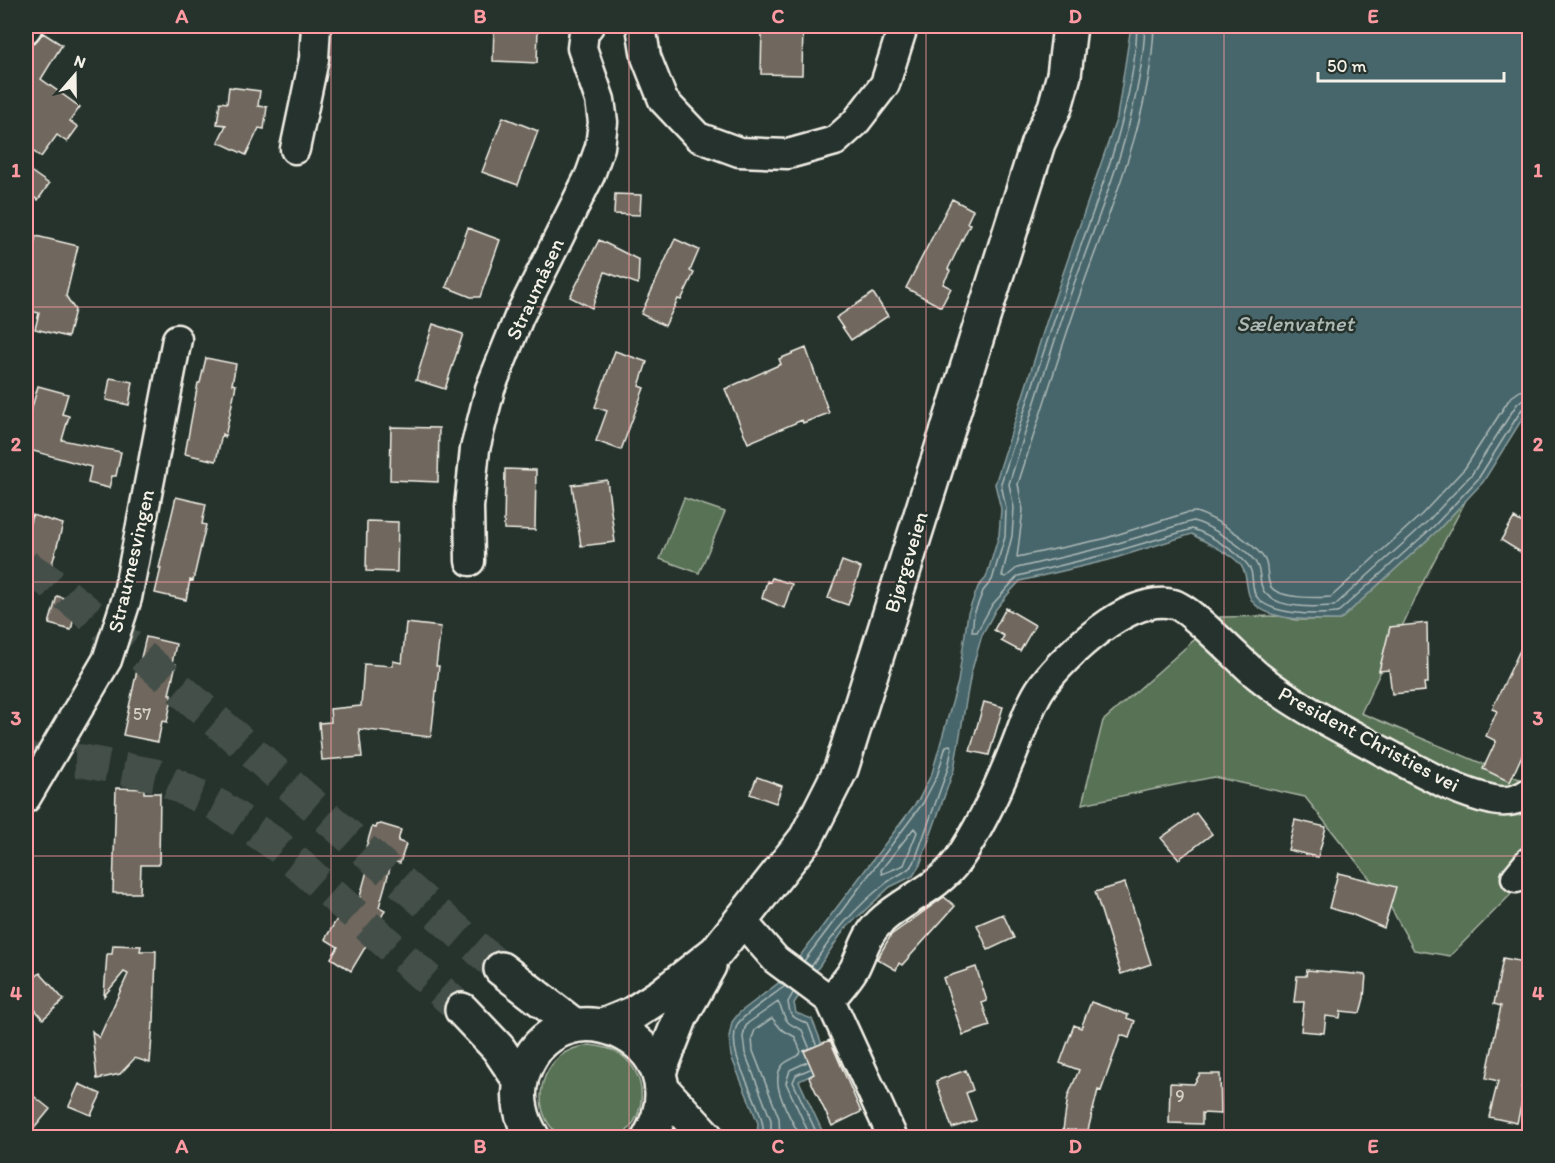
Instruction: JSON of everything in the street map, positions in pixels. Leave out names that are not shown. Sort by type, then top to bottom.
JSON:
[{"type":"main road","name":"Bjørgeveien","points":[[1038,143],[1044,100],[1053,68],[1058,26]]},
{"type":"main road","name":"Bjørgeveien","points":[[716,952],[806,838],[841,769],[1038,143],[1055,107],[1064,75],[1071,26]]},
{"type":"main road","points":[[517,1109],[525,1067],[534,1052],[552,1036],[632,1014],[663,994],[716,952]]},
{"type":"main road","points":[[660,1081],[681,1016],[716,952]]},
{"type":"main road","points":[[501,969],[589,1026],[621,1031],[637,1041],[650,1056],[660,1081],[662,1106],[649,1137]]},
{"type":"main road","points":[[462,1010],[498,1048],[517,1109],[533,1137]]},
{"type":"main road","points":[[660,1081],[707,1137]]},
{"type":"street","points":[[295,149],[314,59],[316,26]]},
{"type":"street","name":"Straumåsen","points":[[470,561],[469,507],[476,449],[490,389],[519,317],[590,175],[600,147],[603,122],[600,100],[582,48],[584,32],[589,26]]},
{"type":"street","points":[[641,26],[646,57],[663,100],[698,137],[739,152],[788,154],[836,141],[855,123],[885,84],[902,26]]},
{"type":"street","name":"Straumesvingen","points":[[26,798],[107,660],[111,649],[127,598],[177,339]]},
{"type":"street","name":"President Christies vei","points":[[808,984],[854,969],[865,943],[878,924],[945,877],[973,836],[1042,686],[1080,646],[1114,619],[1137,608],[1157,603],[1175,604],[1188,611],[1250,669],[1280,692],[1432,777],[1493,800],[1514,800],[1530,792]]},
{"type":"street","points":[[742,921],[776,960],[808,984],[893,1137]]},
{"type":"green space","points":[[684,498],[725,512],[699,573],[660,559]]},
{"type":"green space","points":[[1466,500],[1425,578],[1361,713],[1529,783],[1529,876],[1450,956],[1414,950],[1386,899],[1305,797],[1214,777],[1082,804],[1103,721],[1220,617],[1283,616],[1295,620],[1340,620],[1438,530]]},
{"type":"green space","points":[[589,1045],[613,1050],[620,1054],[636,1073],[640,1084],[640,1107],[636,1119],[620,1137],[562,1137],[546,1120],[542,1109],[542,1087],[551,1066],[566,1052]]},
{"type":"water","name":"Sælenvatnet","points":[[1131,26],[1529,26],[1529,408],[1483,482],[1438,530],[1340,620],[1289,618],[1264,611],[1249,595],[1245,573],[1241,565],[1227,553],[1192,534],[1109,560],[1020,581],[996,609],[982,635],[971,673],[954,769],[920,865],[913,876],[890,887],[844,930],[794,1003],[796,1013],[812,1019],[828,1067],[799,1081],[825,1137],[757,1137],[758,1123],[731,1056],[729,1037],[732,1022],[739,1013],[781,981],[919,799],[932,773],[958,682],[968,613],[978,587],[986,578],[999,535],[1001,509],[995,484],[1046,323],[1117,117]]},
{"type":"building","points":[[494,26],[538,26],[537,63],[493,61]]},
{"type":"building","points":[[762,26],[803,26],[802,75],[761,74]]},
{"type":"building","points":[[43,33],[62,45],[41,79],[80,107],[70,121],[78,127],[67,142],[57,135],[41,157],[26,146],[26,51]]},
{"type":"building","points":[[229,87],[260,91],[258,106],[267,107],[264,129],[259,128],[246,155],[218,142],[226,125],[217,124],[220,102],[227,103]]},
{"type":"building","points":[[503,117],[538,131],[518,185],[482,172]]},
{"type":"building","points":[[26,168],[49,184],[38,200],[26,192]]},
{"type":"building","points":[[615,194],[641,195],[640,215],[614,214]]},
{"type":"building","points":[[952,199],[973,210],[967,223],[970,224],[943,284],[951,288],[941,307],[906,288]]},
{"type":"building","points":[[468,228],[500,240],[480,297],[471,297],[446,287]]},
{"type":"building","points":[[36,236],[78,246],[66,296],[75,310],[68,337],[35,329],[39,313],[26,310],[26,280]]},
{"type":"building","points":[[675,239],[699,250],[690,271],[694,273],[665,326],[641,314]]},
{"type":"building","points":[[599,240],[639,260],[638,284],[605,272],[592,308],[570,297]]},
{"type":"building","points":[[873,293],[888,316],[851,340],[836,318]]},
{"type":"building","points":[[433,324],[463,334],[445,389],[416,380]]},
{"type":"building","points":[[806,348],[829,413],[803,423],[802,420],[748,443],[725,389],[781,364],[779,359]]},
{"type":"building","points":[[615,351],[647,362],[639,386],[644,388],[621,450],[596,441],[607,411],[595,407]]},
{"type":"building","points":[[206,358],[236,364],[232,384],[236,385],[225,437],[222,434],[216,461],[185,454],[198,383],[200,383]]},
{"type":"building","points":[[110,378],[133,382],[129,405],[106,400]]},
{"type":"building","points":[[38,386],[68,394],[62,414],[69,416],[62,440],[121,452],[116,476],[112,476],[109,488],[88,483],[91,467],[26,449],[26,432]]},
{"type":"building","points":[[391,427],[439,428],[438,482],[390,480]]},
{"type":"building","points":[[505,469],[536,470],[535,530],[504,529]]},
{"type":"building","points":[[607,480],[615,542],[581,546],[572,485]]},
{"type":"building","points":[[176,497],[206,504],[202,524],[206,525],[193,581],[190,580],[186,600],[155,593]]},
{"type":"building","points":[[32,515],[63,524],[48,579],[26,573],[26,538]]},
{"type":"building","points":[[1514,518],[1530,527],[1530,558],[1501,540]]},
{"type":"building","points":[[367,521],[398,522],[397,572],[366,571]]},
{"type":"building","points":[[842,561],[861,568],[848,605],[828,598]]},
{"type":"building","points":[[772,578],[792,584],[784,608],[762,598],[767,581],[770,582]]},
{"type":"building","points":[[57,596],[78,602],[71,630],[49,624]]},
{"type":"building","points":[[1006,608],[1035,625],[1020,651],[1001,641],[1004,636],[994,630]]},
{"type":"building","points":[[406,623],[441,627],[431,737],[359,729],[362,757],[322,760],[319,723],[331,722],[330,709],[361,706],[364,664],[393,666],[393,661],[402,663]]},
{"type":"building","points":[[1427,623],[1428,683],[1424,683],[1425,691],[1392,694],[1389,670],[1379,671],[1390,627]]},
{"type":"building","points":[[1530,629],[1530,756],[1523,753],[1510,782],[1483,769],[1496,741],[1486,736],[1497,711],[1492,709]]},
{"type":"building","points":[[146,637],[176,644],[172,663],[176,664],[169,694],[172,698],[167,722],[162,721],[158,742],[123,735]]},
{"type":"building","points":[[984,702],[1003,707],[989,755],[970,751]]},
{"type":"building","points":[[757,777],[782,786],[776,803],[750,794]]},
{"type":"building","points":[[116,788],[144,789],[144,793],[160,793],[159,865],[141,865],[140,893],[113,893]]},
{"type":"building","points":[[1196,813],[1212,834],[1179,859],[1161,838]]},
{"type":"building","points":[[1295,820],[1326,827],[1318,857],[1288,850]]},
{"type":"building","points":[[381,824],[401,830],[398,841],[406,844],[400,863],[392,861],[379,907],[385,910],[382,919],[351,971],[331,958],[338,947],[325,939],[349,899],[358,904],[373,849],[366,847],[372,827],[376,828]]},
{"type":"building","points":[[1338,873],[1396,887],[1384,928],[1351,914],[1329,908]]},
{"type":"building","points":[[1125,883],[1151,964],[1121,974],[1095,892]]},
{"type":"building","points":[[944,897],[955,906],[902,965],[899,963],[896,970],[877,959],[891,935]]},
{"type":"building","points":[[1003,914],[1014,938],[988,950],[977,925]]},
{"type":"building","points":[[113,945],[141,946],[140,951],[156,951],[154,1023],[150,1063],[135,1058],[120,1074],[97,1079],[92,1031],[99,1038],[128,974],[124,972],[104,996],[107,954],[112,954]]},
{"type":"building","points":[[1503,958],[1530,963],[1530,1007],[1526,1025],[1530,1026],[1530,1044],[1521,1088],[1525,1089],[1517,1123],[1489,1117],[1498,1081],[1486,1078],[1501,1006],[1494,1004]]},
{"type":"building","points":[[976,967],[987,1001],[982,1003],[990,1026],[963,1035],[943,978]]},
{"type":"building","points":[[1307,970],[1366,975],[1360,1013],[1341,1011],[1340,1018],[1326,1016],[1324,1033],[1301,1031],[1304,1002],[1294,1002],[1297,976],[1306,976]]},
{"type":"building","points":[[40,973],[64,1000],[43,1019],[26,999],[26,985]]},
{"type":"building","points":[[1091,1002],[1128,1015],[1127,1018],[1135,1021],[1129,1038],[1121,1035],[1101,1091],[1098,1090],[1088,1130],[1063,1130],[1068,1096],[1079,1070],[1060,1063],[1074,1025],[1081,1028]]},
{"type":"building","points":[[830,1040],[861,1112],[832,1126],[809,1077],[814,1074],[804,1051]]},
{"type":"building","points":[[966,1070],[973,1090],[966,1093],[976,1120],[952,1128],[936,1081]]},
{"type":"building","points":[[1200,1074],[1220,1074],[1221,1114],[1202,1113],[1202,1124],[1169,1123],[1170,1083],[1194,1084]]},
{"type":"building","points":[[79,1084],[101,1094],[91,1115],[69,1106]]},
{"type":"building","points":[[26,1090],[50,1109],[27,1137],[26,1137]]},
{"type":"tunnel","points":[[26,566],[51,583],[142,656],[501,969]]},
{"type":"tunnel","points":[[26,760],[83,761],[155,775],[219,806],[278,846],[462,1010]]}]
